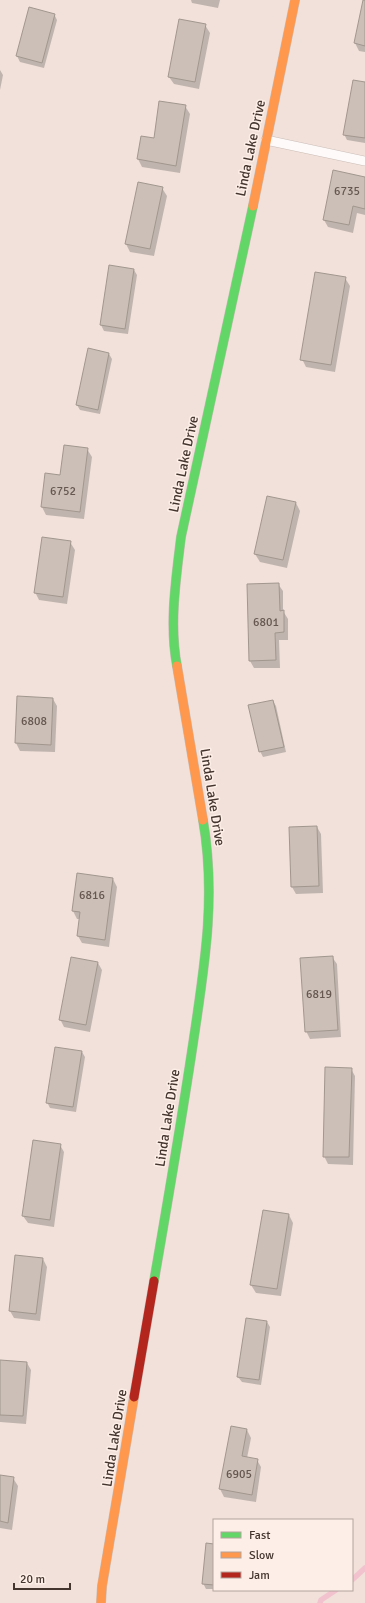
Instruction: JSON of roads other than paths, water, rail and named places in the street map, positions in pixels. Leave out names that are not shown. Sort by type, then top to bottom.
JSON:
[{"type":"street","name":"Linda Lake Drive","points":[[101,1603],[102,1586],[186,1087],[208,943],[210,879],[206,836],[174,650],[175,589],[181,537],[295,0]]},
{"type":"lane","points":[[266,140],[365,160]]},
{"type":"waterway","points":[[353,1579],[365,1568]]},
{"type":"waterway","points":[[320,1603],[321,1600],[334,1591]]}]
